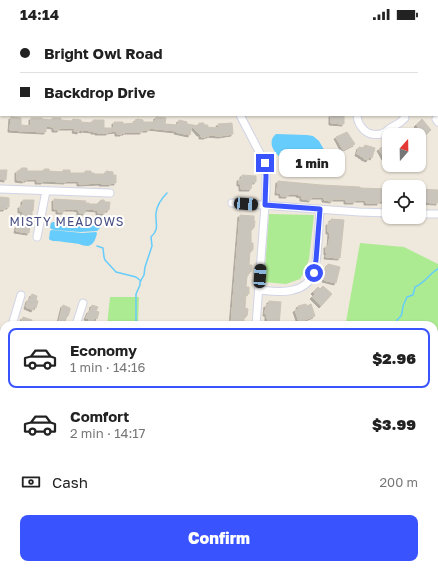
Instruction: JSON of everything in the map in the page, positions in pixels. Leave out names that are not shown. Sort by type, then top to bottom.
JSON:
[{"type":"street","points":[[241,116],[265,163],[265,205],[256,321]]},
{"type":"street","points":[[357,116],[359,125],[364,131],[374,134],[381,134],[401,123],[405,118],[404,116]]},
{"type":"street","points":[[0,189],[110,193]]},
{"type":"street","points":[[37,238],[46,191]]},
{"type":"street","points":[[232,203],[382,213]]},
{"type":"street","points":[[259,290],[285,292],[301,288],[311,278],[316,268],[320,209]]},
{"type":"street","points":[[426,214],[438,214]]},
{"type":"street","points":[[13,321],[22,295]]},
{"type":"street","points":[[77,321],[83,303]]},
{"type":"green space","points":[[269,214],[314,215],[309,259],[305,271],[300,279],[286,284],[264,282]]},
{"type":"green space","points":[[360,243],[404,247],[438,264],[438,321],[346,321]]},
{"type":"green space","points":[[110,297],[139,297],[138,321],[107,321]]},
{"type":"water","points":[[276,134],[313,136],[319,141],[326,153],[327,158],[282,158],[272,147],[272,140]]},
{"type":"water","points":[[51,223],[99,225],[101,227],[97,231],[80,232],[55,230],[51,229],[50,227]]},
{"type":"water","points":[[50,231],[97,233],[93,243],[87,246],[50,240]]},
{"type":"building","points":[[331,116],[344,116],[344,124],[331,123]]},
{"type":"building","points":[[11,117],[21,118],[21,125],[31,126],[31,118],[52,120],[52,118],[61,118],[61,120],[72,121],[73,119],[81,120],[81,122],[93,123],[93,120],[104,120],[104,128],[114,128],[114,122],[123,122],[123,124],[135,123],[135,120],[138,119],[143,120],[143,122],[155,122],[156,117],[166,118],[165,124],[178,125],[179,120],[187,122],[187,124],[199,126],[199,123],[204,123],[204,125],[208,125],[207,127],[219,128],[218,124],[232,123],[233,134],[220,136],[209,135],[206,137],[201,137],[201,134],[199,134],[192,126],[190,135],[176,132],[177,131],[149,128],[149,130],[142,130],[142,132],[125,132],[122,134],[117,134],[117,131],[97,133],[93,131],[80,130],[79,132],[74,131],[75,128],[60,128],[59,130],[54,130],[54,127],[46,126],[46,132],[10,130]]},
{"type":"building","points":[[422,119],[431,130],[426,134],[426,128],[417,128],[418,127],[416,125]]},
{"type":"building","points":[[347,132],[355,144],[343,150],[336,137]]},
{"type":"building","points":[[365,145],[375,148],[372,158],[369,157],[368,160],[357,154],[359,147],[364,148]]},
{"type":"building","points":[[382,147],[382,154],[379,149]]},
{"type":"building","points":[[21,168],[27,168],[27,171],[44,171],[44,169],[49,169],[49,171],[63,172],[63,170],[70,170],[70,173],[85,173],[85,171],[91,171],[91,173],[94,174],[106,174],[106,171],[113,172],[113,175],[116,175],[116,183],[79,184],[79,181],[37,182],[37,179],[27,179],[24,181],[17,180],[17,171],[21,171]]},
{"type":"building","points":[[0,170],[7,170],[6,180],[0,179]]},
{"type":"building","points":[[242,175],[256,176],[256,182],[252,182],[251,189],[241,189],[239,179],[242,179]]},
{"type":"building","points":[[278,181],[360,187],[382,189],[382,201],[379,201],[379,203],[366,203],[366,200],[346,202],[346,199],[333,199],[332,201],[324,200],[324,197],[311,197],[311,200],[302,199],[302,196],[298,194],[281,196],[281,193],[277,193]]},
{"type":"building","points":[[426,189],[438,190],[438,203],[426,202]]},
{"type":"building","points":[[0,197],[9,198],[9,207],[0,209]]},
{"type":"building","points":[[54,199],[86,201],[85,203],[89,204],[99,204],[101,200],[104,200],[105,202],[110,202],[109,210],[105,210],[105,213],[98,213],[98,210],[88,209],[85,210],[85,213],[79,213],[79,210],[75,209],[64,209],[64,212],[58,212],[58,209],[54,209]]},
{"type":"building","points":[[23,200],[34,200],[32,215],[29,215],[29,233],[16,231],[17,226],[20,226],[21,224],[23,211],[20,211],[20,206],[23,206]]},
{"type":"building","points":[[240,215],[254,216],[254,228],[251,228],[251,243],[253,243],[253,250],[250,250],[249,265],[252,265],[251,272],[248,272],[246,287],[249,287],[249,294],[246,293],[245,308],[248,309],[247,316],[244,315],[244,321],[231,321]]},
{"type":"building","points":[[331,219],[344,220],[340,258],[326,257],[326,246],[329,246],[330,232],[328,232],[328,223],[331,223]]},
{"type":"building","points":[[328,264],[340,267],[336,283],[324,280],[326,275],[323,274]]},
{"type":"building","points":[[323,286],[332,294],[321,306],[312,297],[315,294],[313,292],[318,287],[320,289]]},
{"type":"building","points":[[32,294],[37,296],[36,300],[38,301],[36,308],[34,307],[33,310],[26,307]]},
{"type":"building","points":[[269,301],[281,302],[279,321],[268,321],[267,314],[265,314],[266,305],[268,306]]},
{"type":"building","points":[[306,304],[307,306],[311,304],[315,316],[299,321],[295,310],[299,309],[298,306]]},
{"type":"building","points":[[63,305],[70,308],[65,321],[59,321]]},
{"type":"building","points":[[92,305],[98,307],[96,311],[99,312],[97,319],[94,318],[93,321],[89,321],[89,319],[86,318]]},
{"type":"building","points":[[23,317],[32,320],[32,321],[21,321]]},
{"type":"waterway","points":[[136,321],[136,294],[144,275],[152,246],[151,237],[156,229],[157,210],[160,202],[167,193]]},
{"type":"waterway","points":[[97,246],[103,248],[105,260],[116,272],[136,277],[141,281]]},
{"type":"waterway","points":[[397,321],[401,316],[407,297],[413,295],[415,287],[438,269]]},
{"type":"district","name":"MISTY MEADOWS","points":[[67,221]]},
{"type":"route","points":[[265,163],[265,205],[320,209],[316,268],[314,273]]}]
